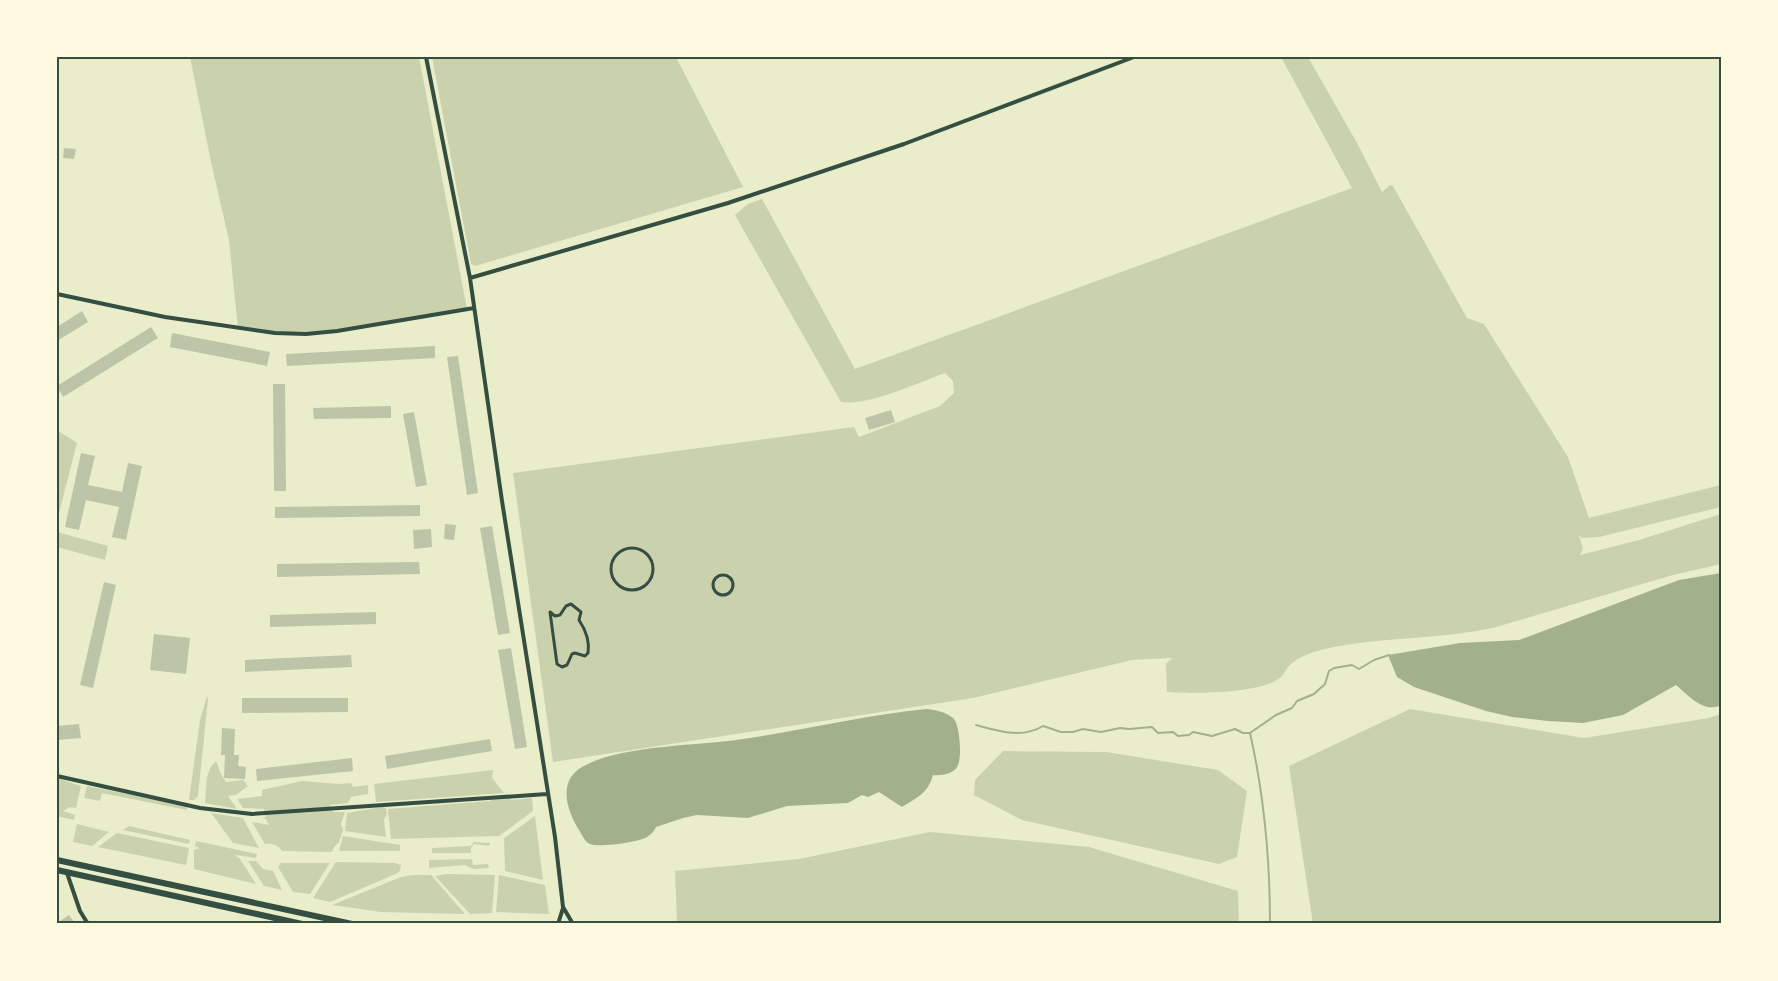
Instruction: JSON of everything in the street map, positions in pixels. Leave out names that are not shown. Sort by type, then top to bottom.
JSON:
[{"type":"highway","points":[[57,860],[352,924]]},
{"type":"highway","points":[[57,870],[303,924]]},
{"type":"street","points":[[426,57],[470,278],[563,907],[573,924]]},
{"type":"street","points":[[470,278],[738,199],[904,144],[1134,57]]},
{"type":"street","points":[[57,294],[165,317],[275,333],[306,334],[337,331],[474,308]]},
{"type":"street","points":[[634,548],[646,554],[653,567],[652,576],[647,584],[629,591],[620,588],[610,572],[611,563],[616,554],[624,549],[634,548]]},
{"type":"street","points":[[720,576],[728,576],[733,582],[732,590],[721,594],[714,589],[714,581],[720,576]]},
{"type":"street","points":[[567,605],[575,605],[582,614],[579,620],[584,626],[588,652],[584,656],[572,654],[567,665],[562,667],[557,664],[550,612],[553,616],[558,616],[562,614],[567,605]]},
{"type":"street","points":[[57,776],[201,808],[252,814],[547,794]]},
{"type":"street","points":[[67,873],[80,911],[88,924]]},
{"type":"street","points":[[558,924],[563,907]]},
{"type":"shaded area","points":[[190,57],[419,57],[467,309],[306,334],[238,329],[229,240]]},
{"type":"shaded area","points":[[432,57],[676,57],[743,187],[475,266],[471,264]]},
{"type":"shaded area","points":[[1281,57],[1308,57],[1382,192],[1390,185],[1393,186],[1467,318],[1484,324],[1568,457],[1589,518],[1721,485],[1721,507],[1599,537],[1582,538],[1579,535],[1583,549],[1580,555],[1639,540],[1721,514],[1721,564],[1673,575],[1493,628],[1473,632],[1373,641],[1322,650],[1298,659],[1281,677],[1270,683],[1242,690],[1208,693],[1167,692],[1166,664],[1172,658],[1132,660],[973,698],[553,762],[513,473],[854,427],[859,437],[940,406],[954,393],[953,381],[945,373],[865,401],[841,402],[735,215],[748,204],[762,199],[855,369],[1352,188]]},
{"type":"shaded area","points":[[57,430],[77,443],[57,521]]},
{"type":"shaded area","points":[[57,532],[108,546],[105,560],[57,547]]},
{"type":"shaded area","points":[[1721,573],[1721,705],[1715,707],[1702,705],[1676,685],[1623,715],[1583,723],[1512,717],[1486,711],[1414,687],[1397,677],[1388,655],[1460,643],[1519,640],[1679,580]]},
{"type":"shaded area","points":[[207,696],[198,796],[194,800],[189,800],[200,720]]},
{"type":"shaded area","points":[[927,709],[944,713],[955,721],[960,741],[959,761],[951,772],[944,775],[933,775],[925,790],[902,807],[879,792],[868,797],[862,795],[848,803],[787,806],[748,818],[697,815],[656,827],[650,835],[643,839],[618,844],[594,845],[585,840],[574,822],[568,805],[567,788],[574,773],[582,767],[616,754],[743,739]]},
{"type":"shaded area","points":[[1410,709],[1584,738],[1709,718],[1721,714],[1721,924],[1313,924],[1289,766]]},
{"type":"shaded area","points":[[1003,751],[1106,752],[1218,770],[1247,791],[1237,857],[1219,864],[1022,820],[974,795],[975,780]]},
{"type":"shaded area","points":[[216,761],[226,782],[243,780],[248,786],[236,795],[228,796],[237,809],[205,803],[208,775]]},
{"type":"shaded area","points":[[493,770],[492,778],[504,793],[376,802],[374,784]]},
{"type":"shaded area","points":[[57,778],[81,786],[76,808],[70,807],[63,811],[75,815],[74,820],[57,816]]},
{"type":"shaded area","points":[[302,781],[351,783],[353,787],[368,785],[368,794],[351,797],[348,803],[330,805],[333,812],[345,812],[341,824],[343,830],[332,852],[282,851],[275,845],[265,844],[252,822],[269,825],[266,819],[262,818],[266,817],[264,809],[243,808],[237,799],[262,796],[262,790]]},
{"type":"shaded area","points":[[87,786],[187,806],[187,810],[102,793],[100,801],[84,798]]},
{"type":"shaded area","points":[[495,798],[511,800],[532,798],[533,811],[499,836],[391,839],[388,809],[490,801]]},
{"type":"shaded area","points":[[386,808],[387,814],[384,819],[386,837],[345,831],[347,813]]},
{"type":"shaded area","points":[[211,813],[243,818],[259,848],[233,843]]},
{"type":"shaded area","points":[[535,816],[543,880],[505,871],[504,838]]},
{"type":"shaded area","points":[[77,824],[109,832],[92,846],[73,842]]},
{"type":"shaded area","points":[[129,826],[190,840],[189,844],[123,830]]},
{"type":"shaded area","points":[[930,832],[1089,847],[1238,891],[1239,924],[677,924],[675,871],[799,859]]},
{"type":"shaded area","points":[[117,833],[189,848],[186,865],[98,847]]},
{"type":"shaded area","points":[[343,836],[400,845],[400,851],[339,851]]},
{"type":"shaded area","points":[[196,841],[257,854],[256,858],[235,855],[256,884],[194,869],[194,850],[200,848],[195,846]]},
{"type":"shaded area","points":[[474,842],[490,843],[489,846],[474,844],[471,853],[432,853],[432,848],[471,846]]},
{"type":"shaded area","points":[[472,859],[473,865],[488,864],[489,868],[473,869],[465,865],[429,868],[429,860]]},
{"type":"shaded area","points":[[248,861],[256,861],[263,869],[273,871],[282,890],[264,886]]},
{"type":"shaded area","points":[[336,862],[401,865],[398,873],[330,902],[313,898]]},
{"type":"shaded area","points":[[281,863],[330,863],[310,894],[293,892],[278,867]]},
{"type":"shaded area","points":[[431,875],[465,914],[381,912],[332,905],[401,877]]},
{"type":"shaded area","points":[[495,875],[492,913],[470,914],[435,876]]},
{"type":"shaded area","points":[[499,875],[545,885],[549,914],[496,912]]},
{"type":"building","points":[[64,148],[76,149],[74,159],[63,158]]},
{"type":"building","points":[[82,311],[88,322],[57,341],[57,327]]},
{"type":"building","points":[[151,327],[158,338],[63,397],[57,386]]},
{"type":"building","points":[[172,333],[270,352],[267,366],[170,347]]},
{"type":"building","points":[[435,346],[435,358],[287,366],[286,354]]},
{"type":"building","points":[[458,356],[478,493],[467,495],[447,357]]},
{"type":"building","points":[[273,384],[285,384],[286,491],[274,491]]},
{"type":"building","points":[[391,406],[391,418],[314,419],[313,408]]},
{"type":"building","points":[[891,410],[895,422],[869,430],[865,418]]},
{"type":"building","points":[[414,412],[427,485],[416,487],[403,414]]},
{"type":"building","points":[[81,453],[95,456],[88,485],[122,492],[128,463],[142,466],[126,540],[112,537],[119,507],[86,500],[79,530],[65,527]]},
{"type":"building","points":[[420,505],[420,516],[275,518],[275,507]]},
{"type":"building","points":[[445,524],[456,525],[454,540],[444,539]]},
{"type":"building","points":[[492,526],[510,633],[498,635],[480,528]]},
{"type":"building","points":[[431,529],[432,547],[414,549],[413,530]]},
{"type":"building","points":[[419,562],[420,574],[277,577],[277,564]]},
{"type":"building","points":[[104,582],[116,585],[93,688],[80,685]]},
{"type":"building","points":[[376,612],[376,624],[270,627],[270,615]]},
{"type":"building","points":[[154,634],[190,638],[186,674],[150,670]]},
{"type":"building","points":[[511,648],[527,747],[515,749],[498,650]]},
{"type":"building","points":[[351,655],[352,667],[245,672],[245,660]]},
{"type":"building","points":[[242,698],[348,698],[348,712],[242,713]]},
{"type":"building","points":[[79,724],[81,738],[57,740],[57,726]]},
{"type":"building","points":[[222,728],[235,729],[234,755],[239,755],[238,766],[246,767],[245,779],[224,778],[225,755],[221,755]]},
{"type":"building","points":[[490,739],[492,751],[387,769],[385,756]]},
{"type":"building","points":[[352,758],[353,771],[257,781],[256,769]]},
{"type":"building","points":[[69,915],[74,922],[62,924],[60,921]]},
{"type":"waterway","points":[[976,725],[1018,733],[1043,726],[1061,732],[1083,729],[1101,732],[1120,728],[1152,727],[1158,733],[1173,732],[1178,736],[1189,735],[1193,732],[1212,736],[1235,729],[1243,733],[1250,733],[1276,715],[1292,708],[1297,701],[1314,694],[1325,684],[1329,671],[1334,668],[1352,665],[1359,669],[1374,660],[1389,655]]},
{"type":"waterway","points":[[1250,733],[1265,828],[1270,924]]}]
